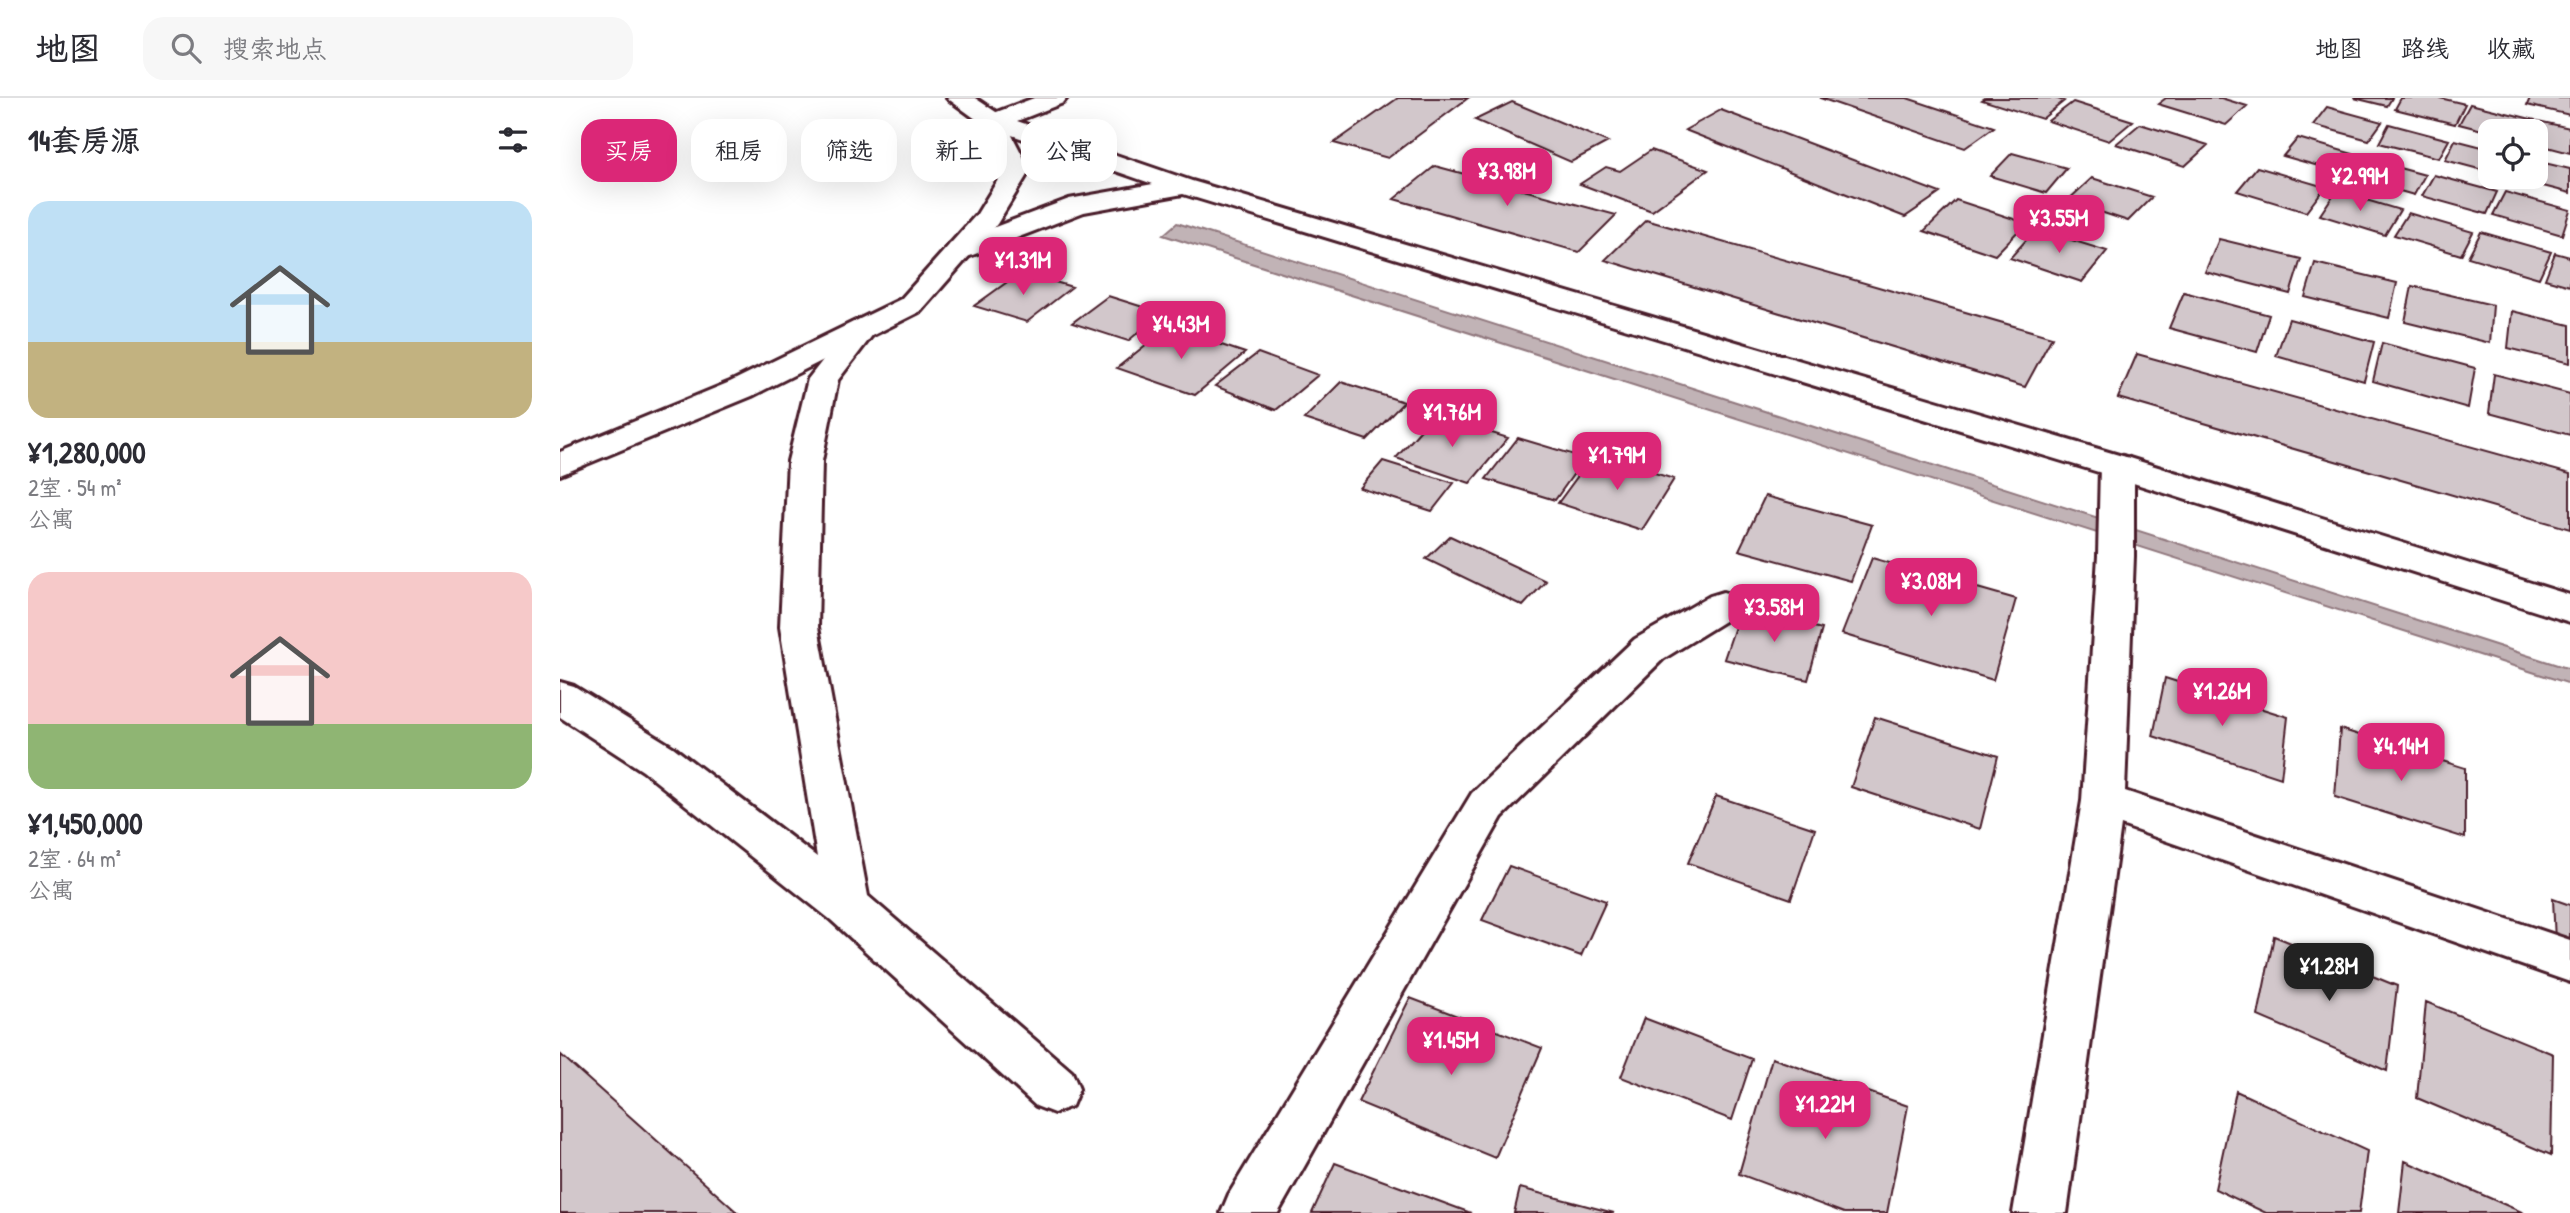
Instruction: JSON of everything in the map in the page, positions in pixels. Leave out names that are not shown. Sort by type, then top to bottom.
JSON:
[{"type":"street","points":[[960,98],[991,119]]},
{"type":"street","points":[[999,119],[1055,98]]},
{"type":"street","points":[[1007,125],[1183,186],[2117,476],[2570,609]]},
{"type":"street","points":[[560,464],[741,390],[911,305],[988,218],[1017,170],[1007,149]]},
{"type":"street","points":[[960,250],[1078,205],[1183,186]]},
{"type":"street","points":[[847,906],[799,628],[805,461],[823,379],[862,329]]},
{"type":"street","points":[[2040,1213],[2103,801],[2116,556],[2117,476]]},
{"type":"street","points":[[1248,1213],[1487,805],[1649,649],[1723,605]]},
{"type":"street","points":[[560,697],[658,759],[847,906],[1054,1089]]},
{"type":"street","points":[[2103,801],[2570,961]]},
{"type":"shaded area","points":[[1177,223],[2570,669],[2570,684],[1163,235]]},
{"type":"building","points":[[1398,98],[1468,98],[1388,158],[1334,143]]},
{"type":"building","points":[[1820,98],[1907,98],[1994,127],[1965,148]]},
{"type":"building","points":[[2055,98],[2064,101],[2042,119],[1982,100]]},
{"type":"building","points":[[2166,98],[2221,98],[2247,106],[2226,125],[2158,104]]},
{"type":"building","points":[[2354,98],[2392,98],[2387,106]]},
{"type":"building","points":[[2401,98],[2440,98],[2465,104],[2455,124],[2395,109]]},
{"type":"building","points":[[2530,98],[2570,98],[2570,115],[2527,105]]},
{"type":"building","points":[[1512,102],[1608,142],[1571,162],[1475,120]]},
{"type":"building","points":[[2073,102],[2133,121],[2109,141],[2048,121]]},
{"type":"building","points":[[2470,104],[2531,119],[2478,119],[2478,129],[2459,124]]},
{"type":"building","points":[[2327,107],[2382,122],[2369,140],[2313,125]]},
{"type":"building","points":[[1721,110],[1940,193],[1905,217],[1685,130]]},
{"type":"building","points":[[2548,123],[2570,128],[2570,153],[2548,147]]},
{"type":"building","points":[[2140,124],[2208,145],[2185,166],[2116,144]]},
{"type":"building","points":[[2389,124],[2449,140],[2439,158],[2379,143]]},
{"type":"building","points":[[2298,138],[2360,156],[2347,174],[2283,156]]},
{"type":"building","points":[[2455,140],[2478,146],[2478,169],[2445,160]]},
{"type":"building","points":[[1651,150],[1708,170],[1652,211],[1580,184],[1606,167],[1620,171]]},
{"type":"building","points":[[2012,153],[2067,168],[2046,193],[1990,176]]},
{"type":"building","points":[[2366,159],[2425,175],[2414,195],[2354,178]]},
{"type":"building","points":[[2548,164],[2570,169],[2570,193],[2548,187]]},
{"type":"building","points":[[1435,166],[1616,215],[1579,252],[1394,199]]},
{"type":"building","points":[[2257,167],[2325,187],[2306,212],[2237,191]]},
{"type":"building","points":[[2434,175],[2497,192],[2487,214],[2422,196]]},
{"type":"building","points":[[2092,178],[2152,197],[2128,221],[2067,201]]},
{"type":"building","points":[[2336,191],[2400,210],[2385,235],[2320,215]]},
{"type":"building","points":[[2505,192],[2570,210],[2562,235],[2493,215]]},
{"type":"building","points":[[1956,200],[2026,223],[1995,255],[1924,231]]},
{"type":"building","points":[[2408,213],[2473,232],[2461,255],[2394,235]]},
{"type":"building","points":[[1646,220],[2052,337],[2025,387],[1605,260]]},
{"type":"building","points":[[2036,229],[2107,251],[2082,282],[2010,258]]},
{"type":"building","points":[[2481,232],[2551,252],[2539,278],[2468,257]]},
{"type":"building","points":[[2219,239],[2301,259],[2290,294],[2205,272]]},
{"type":"building","points":[[2555,253],[2570,257],[2570,286],[2545,279]]},
{"type":"building","points":[[2315,263],[2397,283],[2389,318],[2305,297]]},
{"type":"building","points":[[1021,272],[1072,287],[1027,322],[974,306]]},
{"type":"building","points":[[2412,286],[2493,305],[2490,343],[2405,322]]},
{"type":"building","points":[[2184,292],[2269,315],[2257,352],[2169,328]]},
{"type":"building","points":[[1108,296],[1162,313],[1128,341],[1072,323]]},
{"type":"building","points":[[2512,311],[2570,325],[2570,363],[2508,348]]},
{"type":"building","points":[[2289,319],[2374,342],[2364,381],[2276,356]]},
{"type":"building","points":[[1168,327],[1245,353],[1195,395],[1117,368]]},
{"type":"building","points":[[2382,343],[2475,368],[2468,408],[2373,381]]},
{"type":"building","points":[[1258,353],[1318,375],[1276,410],[1215,386]]},
{"type":"building","points":[[2137,354],[2570,474],[2570,529],[2118,398]]},
{"type":"building","points":[[2494,374],[2570,394],[2570,435],[2489,413]]},
{"type":"building","points":[[1341,382],[1404,402],[1367,440],[1304,419]]},
{"type":"building","points":[[1434,415],[1508,438],[1470,483],[1396,458]]},
{"type":"building","points":[[1518,438],[1585,458],[1555,500],[1486,479]]},
{"type":"building","points":[[1594,454],[1674,479],[1642,530],[1558,503]]},
{"type":"building","points":[[1383,461],[1454,483],[1432,511],[1360,488]]},
{"type":"building","points":[[1765,496],[1872,525],[1851,581],[1739,550]]},
{"type":"building","points":[[1450,536],[1546,581],[1523,606],[1426,559]]},
{"type":"building","points":[[1872,558],[2016,599],[1993,680],[1842,634]]},
{"type":"building","points":[[1741,609],[1822,629],[1808,680],[1724,659]]},
{"type":"building","points":[[2165,678],[2288,717],[2281,778],[2153,736]]},
{"type":"building","points":[[1875,717],[1998,756],[1980,829],[1851,787]]},
{"type":"building","points":[[2340,729],[2465,768],[2465,838],[2335,797]]},
{"type":"building","points":[[1716,796],[1815,829],[1791,899],[1688,863]]},
{"type":"building","points":[[1509,866],[1606,901],[1581,956],[1482,920]]},
{"type":"building","points":[[2553,899],[2570,905],[2570,946],[2555,941]]},
{"type":"building","points":[[2274,936],[2397,986],[2387,1071],[2258,1016]]},
{"type":"building","points":[[1410,998],[1542,1048],[1495,1158],[1358,1102]]},
{"type":"building","points":[[2426,1002],[2553,1054],[2551,1155],[2417,1098]]},
{"type":"building","points":[[1644,1018],[1752,1059],[1732,1120],[1621,1077]]},
{"type":"building","points":[[560,1054],[738,1213],[560,1213]]},
{"type":"building","points":[[1772,1058],[1908,1106],[1887,1213],[1844,1213],[1739,1174]]},
{"type":"building","points":[[2236,1091],[2367,1151],[2359,1213],[2266,1213],[2215,1189]]},
{"type":"building","points":[[2405,1161],[2524,1213],[2399,1213]]},
{"type":"building","points":[[1335,1163],[1471,1213],[1312,1213]]},
{"type":"building","points":[[1520,1188],[1614,1213],[1514,1213]]}]
